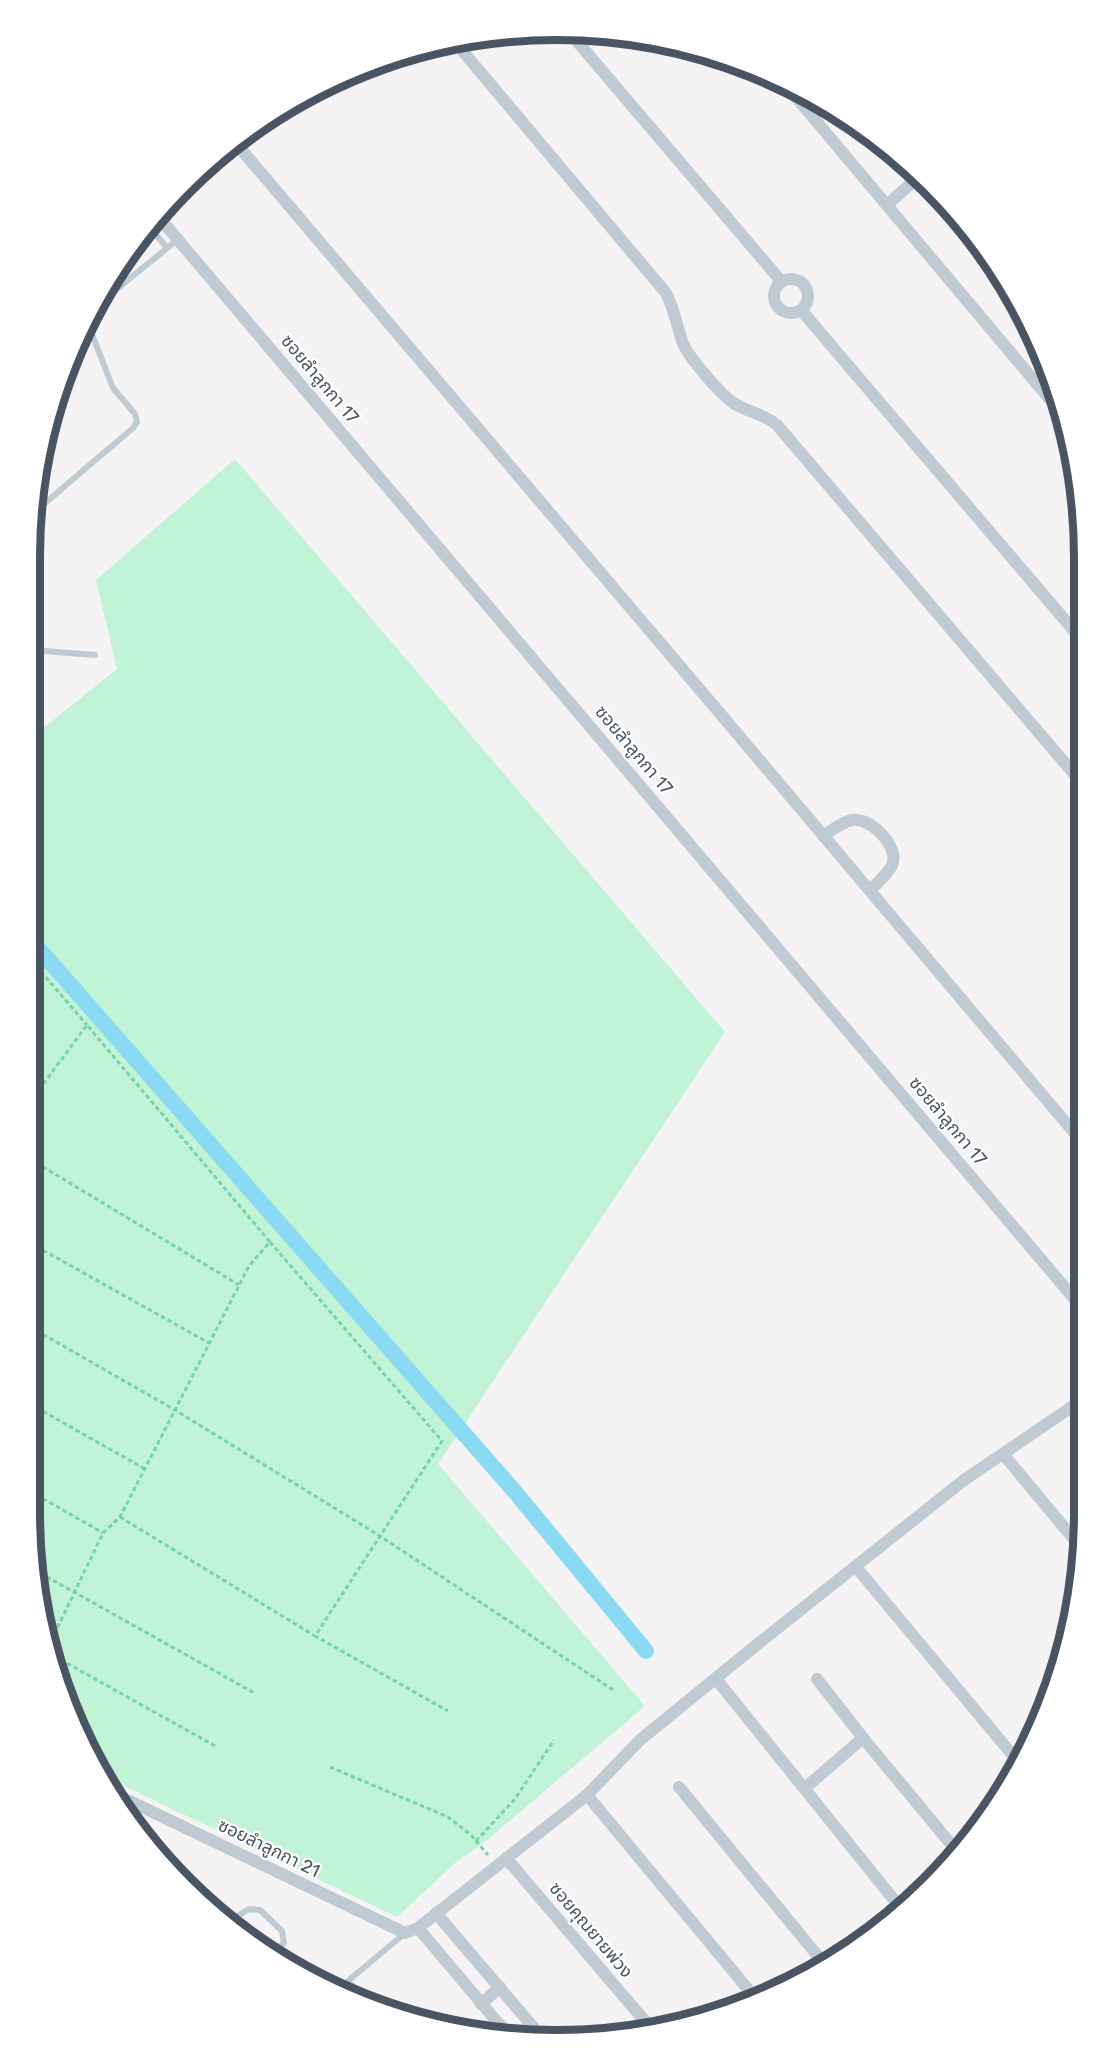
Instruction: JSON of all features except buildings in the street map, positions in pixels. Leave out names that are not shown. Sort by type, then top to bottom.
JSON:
[{"type":"street","points":[[577,41],[781,281]]},
{"type":"street","points":[[461,49],[666,293],[689,355],[734,403],[763,414],[777,425],[1074,773]]},
{"type":"street","points":[[799,101],[1049,399]]},
{"type":"street","points":[[240,149],[1074,1132]]},
{"type":"street","points":[[886,205],[912,182]]},
{"type":"street","name":"ซอยลำลูกกา 17","points":[[164,223],[1074,1298]]},
{"type":"street","points":[[795,279],[807,289],[808,297],[801,310],[794,313],[779,308],[774,294],[781,281],[795,279]]},
{"type":"street","points":[[801,310],[1074,631]]},
{"type":"street","points":[[823,836],[850,820],[861,820],[871,824],[883,837],[892,849],[893,861],[890,868],[870,891]]},
{"type":"street","points":[[405,1933],[418,1928],[587,1795],[640,1740],[964,1480],[1074,1405]]},
{"type":"street","points":[[1003,1454],[1073,1538]]},
{"type":"street","points":[[856,1567],[1013,1756]]},
{"type":"street","points":[[716,1678],[896,1902]]},
{"type":"street","points":[[817,1678],[863,1738],[952,1846]]},
{"type":"street","points":[[805,1788],[863,1738]]},
{"type":"street","points":[[679,1787],[819,1958]]},
{"type":"street","points":[[587,1795],[750,1992]]},
{"type":"street","name":"ซอยลำลูกกา 21","points":[[128,1800],[405,1933]]},
{"type":"street","name":"ซอยคุณยายพ่วง","points":[[502,1861],[645,2022]]},
{"type":"street","points":[[436,1913],[535,2029]]},
{"type":"street","points":[[418,1928],[498,2026]]},
{"type":"street","points":[[481,2004],[500,1987]]},
{"type":"lane","points":[[155,233],[167,248]]},
{"type":"lane","points":[[115,290],[178,239]]},
{"type":"lane","points":[[44,503],[133,428],[137,422],[135,414],[114,388],[92,334]]},
{"type":"lane","points":[[40,652],[95,656]]},
{"type":"lane","points":[[236,1917],[249,1909],[260,1910],[282,1931],[284,1943],[279,1948]]},
{"type":"lane","points":[[345,1983],[405,1933]]},
{"type":"lane","points":[[348,1981],[354,1987]]},
{"type":"path","points":[[40,970],[442,1441],[315,1636]]},
{"type":"path","points":[[40,1089],[87,1025]]},
{"type":"path","points":[[40,1165],[240,1285]]},
{"type":"path","points":[[55,1633],[103,1533],[120,1517],[249,1266],[270,1242]]},
{"type":"path","points":[[40,1249],[209,1343]]},
{"type":"path","points":[[40,1333],[175,1410],[380,1536],[613,1690]]},
{"type":"path","points":[[40,1410],[145,1469]]},
{"type":"path","points":[[40,1497],[103,1533]]},
{"type":"path","points":[[120,1517],[315,1636],[448,1711]]},
{"type":"path","points":[[45,1576],[256,1694]]},
{"type":"path","points":[[62,1661],[217,1747]]},
{"type":"path","points":[[476,1841],[515,1799],[554,1740]]},
{"type":"path","points":[[330,1767],[448,1817],[502,1861]]},
{"type":"green space","points":[[235,459],[725,1032],[438,1464],[645,1706],[487,1840],[455,1863],[397,1917],[117,1782],[80,1710],[68,1679],[50,1613],[40,1512],[40,731],[117,669],[96,580]]},
{"type":"waterway","points":[[40,950],[516,1493],[646,1651]]}]
